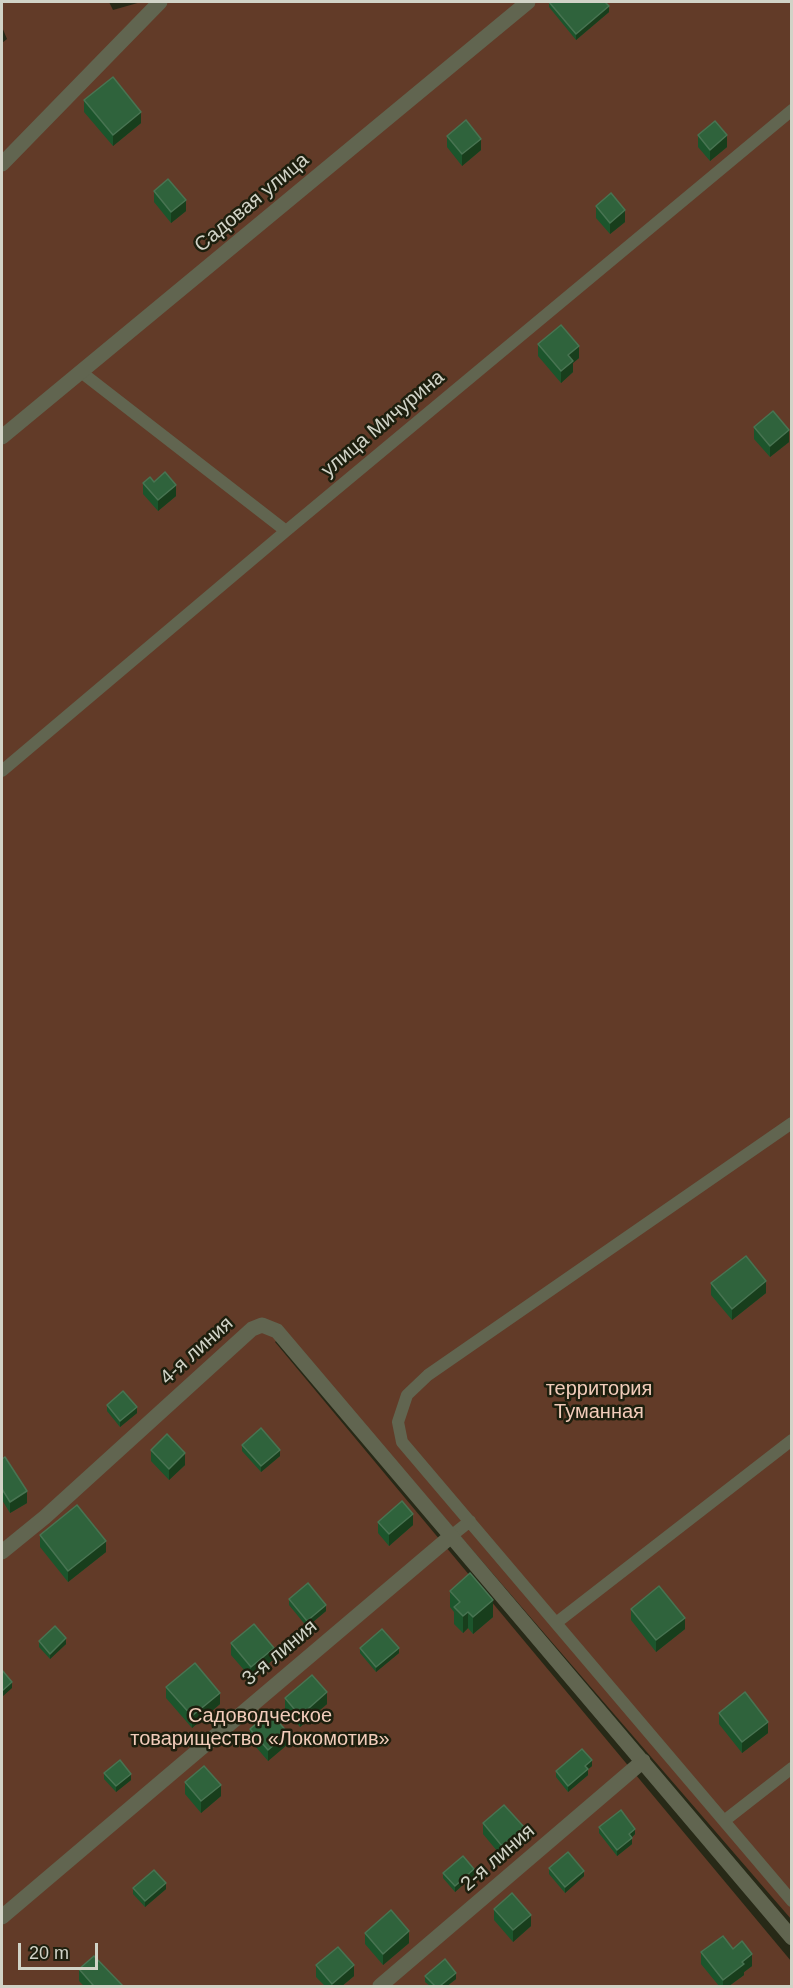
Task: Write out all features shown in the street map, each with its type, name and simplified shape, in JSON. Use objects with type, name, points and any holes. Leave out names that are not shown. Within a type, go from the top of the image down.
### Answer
[{"type":"street","points":[[2,164],[160,2]]},
{"type":"street","name":"Садовая улица","points":[[2,436],[528,2]]},
{"type":"street","name":"4-я линия","points":[[2,1551],[45,1517],[252,1329],[262,1325],[276,1331],[286,1341],[450,1537]]},
{"type":"street","points":[[450,1537],[792,1938]]},
{"type":"street","name":"3-я линия","points":[[2,1917],[450,1537]]},
{"type":"street","name":"2-я линия","points":[[380,1986],[643,1761]]},
{"type":"lane","name":"улица Мичурина","points":[[2,771],[286,531],[792,110]]},
{"type":"lane","points":[[81,372],[286,531]]},
{"type":"lane","points":[[792,1123],[438,1369],[407,1395],[398,1422],[402,1442],[792,1901]]},
{"type":"lane","points":[[556,1623],[792,1440]]},
{"type":"lane","points":[[450,1537],[470,1521]]},
{"type":"lane","points":[[724,1821],[792,1768]]},
{"type":"green space","points":[[2,2],[109,2],[113,10],[141,2],[791,2],[791,1919],[285,1333],[275,1342],[791,1961],[791,1986],[2,1986],[2,43],[7,39],[2,27]]},
{"type":"building","points":[[549,2],[605,2],[609,6],[576,34]]},
{"type":"building","points":[[113,77],[141,112],[113,135],[84,100]]},
{"type":"building","points":[[466,120],[481,139],[462,154],[447,136]]},
{"type":"building","points":[[715,121],[727,135],[710,150],[698,135]]},
{"type":"building","points":[[168,179],[186,200],[171,212],[154,191]]},
{"type":"building","points":[[611,193],[625,210],[610,223],[596,206]]},
{"type":"building","points":[[561,325],[579,346],[568,355],[573,361],[561,371],[538,344]]},
{"type":"building","points":[[773,411],[789,430],[770,446],[754,427]]},
{"type":"building","points":[[165,472],[176,485],[158,500],[143,483],[150,477],[154,482]]},
{"type":"building","points":[[746,1256],[766,1281],[732,1309],[711,1283]]},
{"type":"building","points":[[123,1391],[137,1407],[120,1421],[107,1405]]},
{"type":"building","points":[[261,1428],[280,1450],[261,1466],[242,1445]]},
{"type":"building","points":[[167,1434],[185,1453],[169,1469],[151,1450]]},
{"type":"building","points":[[5,1457],[27,1491],[10,1502],[2,1489],[2,1459]]},
{"type":"building","points":[[402,1501],[413,1514],[389,1534],[378,1522]]},
{"type":"building","points":[[77,1505],[106,1541],[68,1571],[40,1535]]},
{"type":"building","points":[[470,1573],[493,1600],[473,1617],[468,1612],[463,1616],[454,1607],[460,1602],[450,1591]]},
{"type":"building","points":[[308,1583],[326,1605],[307,1621],[289,1599]]},
{"type":"building","points":[[659,1586],[685,1618],[656,1640],[631,1609]]},
{"type":"building","points":[[254,1624],[274,1648],[251,1667],[231,1643]]},
{"type":"building","points":[[55,1626],[66,1638],[50,1654],[39,1641]]},
{"type":"building","points":[[382,1629],[399,1648],[376,1667],[360,1648]]},
{"type":"building","points":[[195,1663],[220,1693],[192,1716],[166,1687]]},
{"type":"building","points":[[2,1670],[12,1682],[2,1691]]},
{"type":"building","points":[[312,1675],[327,1692],[300,1716],[285,1698]]},
{"type":"building","points":[[745,1692],[768,1722],[742,1742],[719,1713]]},
{"type":"building","points":[[270,1712],[288,1733],[268,1750],[250,1729]]},
{"type":"building","points":[[582,1749],[592,1760],[585,1766],[588,1769],[568,1786],[556,1771]]},
{"type":"building","points":[[120,1760],[131,1774],[116,1786],[104,1773]]},
{"type":"building","points":[[204,1766],[221,1785],[201,1801],[185,1782]]},
{"type":"building","points":[[504,1805],[524,1827],[502,1846],[483,1823]]},
{"type":"building","points":[[621,1810],[635,1829],[629,1834],[632,1838],[617,1850],[599,1827]]},
{"type":"building","points":[[568,1852],[584,1871],[565,1887],[549,1868]]},
{"type":"building","points":[[463,1856],[474,1869],[455,1886],[443,1873]]},
{"type":"building","points":[[154,1870],[166,1883],[145,1901],[133,1888]]},
{"type":"building","points":[[512,1893],[531,1915],[513,1930],[494,1909]]},
{"type":"building","points":[[391,1910],[409,1931],[383,1954],[365,1933]]},
{"type":"building","points":[[723,1936],[733,1949],[742,1941],[752,1954],[742,1962],[744,1964],[723,1980],[701,1952]]},
{"type":"building","points":[[338,1947],[354,1965],[332,1984],[316,1965]]},
{"type":"building","points":[[94,1956],[123,1986],[91,1986],[93,1985],[79,1969]]},
{"type":"building","points":[[445,1959],[456,1973],[440,1986],[435,1986],[425,1976]]},
{"type":"park label","name":"территория Туманная","points":[[599,1400]]},
{"type":"park label","name":"Садоводческое товарищество «Локомотив»","points":[[260,1728]]}]
